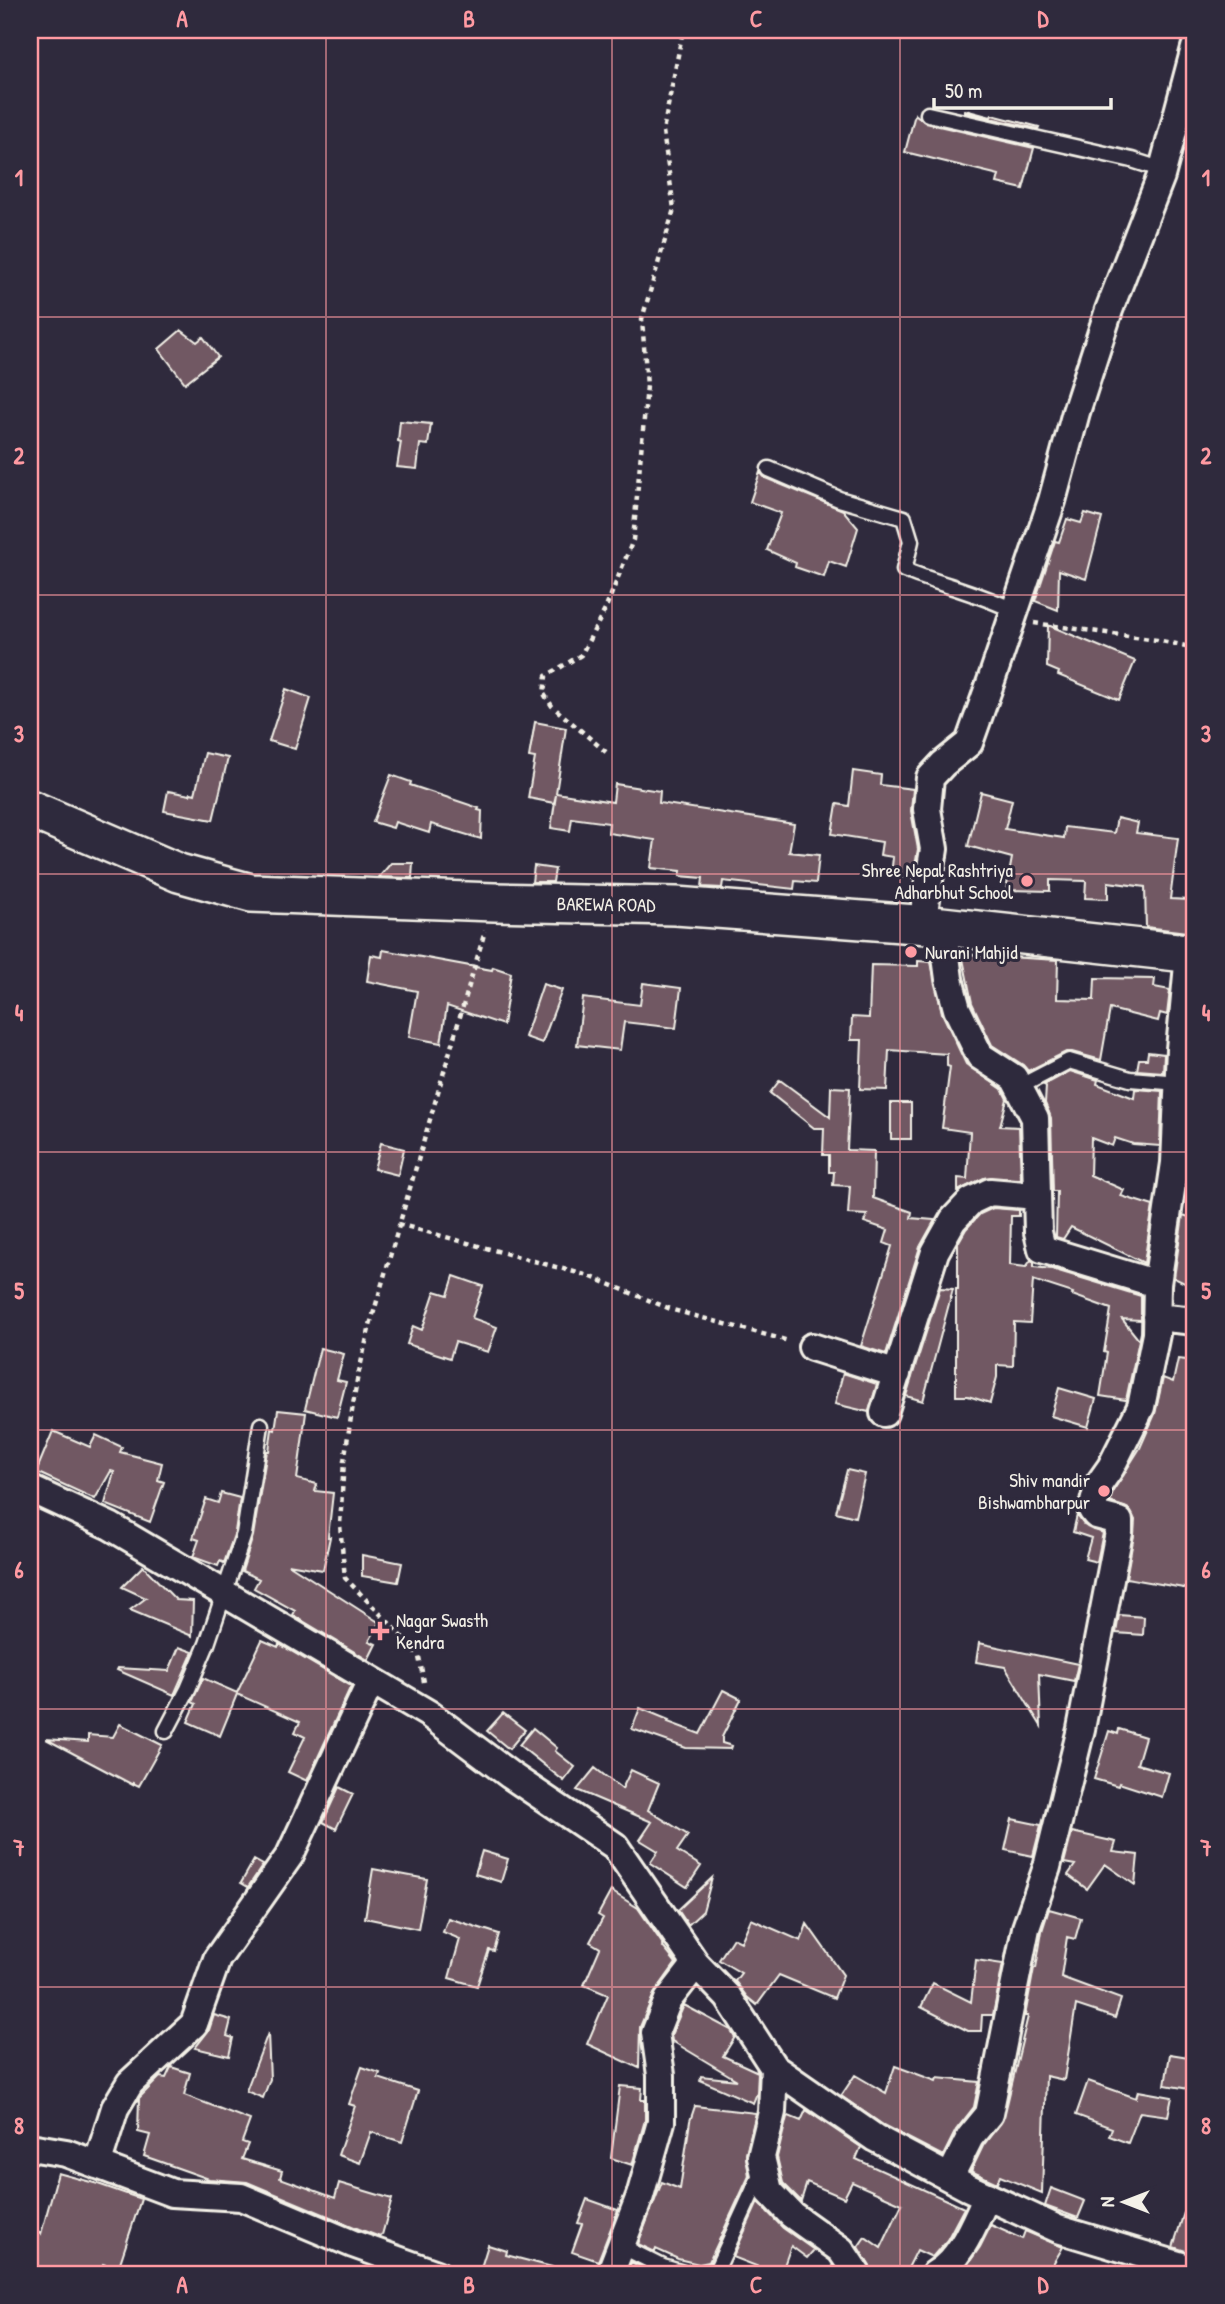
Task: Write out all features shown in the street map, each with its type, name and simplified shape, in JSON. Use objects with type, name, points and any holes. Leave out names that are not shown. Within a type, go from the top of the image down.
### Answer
[{"type":"main road","name":"BAREWA ROAD","points":[[30,809],[178,873],[251,892],[676,906],[932,925],[1192,954]]},
{"type":"street","points":[[1157,1284],[1042,1249],[1036,1196],[1035,1118],[1014,1078],[979,1056],[957,1009],[932,925],[934,849],[927,809],[930,778],[968,743],[1015,611],[1052,501],[1076,412],[1109,310],[1161,176],[1195,48]]},
{"type":"street","points":[[950,2177],[970,2137],[989,2114],[1026,1928],[1047,1867],[1082,1729],[1119,1532],[1119,1521],[1096,1515],[1092,1510],[1099,1484],[1111,1467],[1141,1407],[1156,1334],[1157,1284],[1175,1163],[1179,1083],[1192,954]]},
{"type":"street","points":[[884,1413],[935,1252],[953,1220],[971,1201],[990,1192],[1036,1196]]},
{"type":"street","points":[[1156,1317],[1195,1321]]},
{"type":"street","points":[[812,1347],[897,1374]]},
{"type":"street","points":[[30,1489],[110,1526],[429,1714],[510,1775],[615,1846],[696,1964],[728,1997],[775,2068],[875,2138],[1058,2230],[1195,2270]]},
{"type":"street","points":[[97,2165],[115,2108],[130,2083],[194,2024],[217,1959],[290,1855],[371,1681]]},
{"type":"street","points":[[610,2274],[640,2196],[661,2122],[661,2075],[655,2033],[668,2000],[696,1964]]},
{"type":"street","points":[[775,2068],[772,2112],[761,2157],[769,2191],[792,2215],[841,2250],[858,2274]]},
{"type":"street","points":[[30,2147],[66,2153],[172,2193],[240,2197],[353,2244],[437,2274]]},
{"type":"street","points":[[935,2274],[942,2270],[961,2248],[987,2196]]},
{"type":"lane","points":[[928,114],[1132,160],[1157,168],[1161,176]]},
{"type":"lane","points":[[769,469],[839,499],[904,518],[911,541],[904,570],[993,600],[1015,611]]},
{"type":"lane","points":[[1019,1087],[1069,1062],[1130,1079],[1179,1083]]},
{"type":"lane","points":[[166,1731],[207,1644],[244,1535],[261,1424]]},
{"type":"lane","points":[[700,2274],[716,2270],[764,2168]]},
{"type":"lane","points":[[621,2246],[663,2267],[687,2274]]},
{"type":"path","points":[[606,752],[552,706],[544,694],[546,676],[581,655],[605,610],[633,540],[648,386],[642,319],[674,209],[663,131],[683,30]]},
{"type":"path","points":[[1015,611],[1025,622],[1157,640],[1195,648]]},
{"type":"path","points":[[429,1714],[419,1657],[345,1578],[340,1525],[344,1461],[357,1380],[370,1325],[494,902]]},
{"type":"path","points":[[398,1224],[589,1276],[673,1310],[812,1347]]},
{"type":"building","points":[[965,110],[1039,127],[1038,129],[964,112]]},
{"type":"building","points":[[915,114],[926,123],[1034,148],[1023,189],[997,183],[999,175],[905,152]]},
{"type":"building","points":[[181,330],[197,342],[203,337],[218,357],[185,383],[159,349]]},
{"type":"building","points":[[400,421],[431,424],[428,445],[420,444],[417,469],[397,467],[401,442],[398,441]]},
{"type":"building","points":[[760,472],[765,478],[843,510],[858,528],[846,567],[829,561],[824,577],[795,567],[796,563],[767,550],[781,513],[750,502]]},
{"type":"building","points":[[1085,513],[1102,518],[1086,579],[1059,570],[1058,610],[1035,601],[1055,541],[1059,542],[1067,519],[1081,523]]},
{"type":"building","points":[[1048,625],[1135,661],[1119,700],[1058,675],[1059,672],[1047,667]]},
{"type":"building","points":[[286,689],[311,698],[295,749],[269,741]]},
{"type":"building","points":[[535,722],[566,728],[556,793],[613,802],[615,784],[660,791],[659,803],[794,824],[789,852],[819,855],[816,883],[795,881],[794,889],[723,881],[722,888],[702,887],[703,878],[680,876],[681,871],[651,868],[655,840],[608,833],[609,823],[572,818],[570,831],[551,828],[556,795],[554,803],[528,798],[535,758],[529,757]]},
{"type":"building","points":[[205,753],[228,758],[213,820],[164,811],[168,791],[195,794]]},
{"type":"building","points":[[853,771],[881,775],[880,785],[913,789],[911,811],[918,849],[913,878],[891,876],[893,857],[880,855],[882,842],[832,834],[837,804],[849,806]]},
{"type":"building","points":[[391,775],[411,782],[410,785],[479,808],[478,810],[482,811],[481,839],[431,824],[429,833],[395,822],[393,828],[373,822]]},
{"type":"building","points":[[981,792],[1012,800],[1005,829],[1064,838],[1065,827],[1114,833],[1117,818],[1138,823],[1136,833],[1178,838],[1170,899],[1190,900],[1190,912],[1195,913],[1195,933],[1146,927],[1145,887],[1108,882],[1108,899],[1085,898],[1086,881],[1050,880],[1050,891],[1006,890],[1012,858],[968,846]]},
{"type":"building","points":[[391,863],[413,863],[412,878],[379,877]]},
{"type":"building","points":[[534,866],[555,869],[553,882],[532,882]]},
{"type":"building","points":[[383,950],[492,970],[493,967],[511,973],[503,1025],[447,1006],[441,1043],[409,1037],[417,991],[367,981],[371,955],[382,957]]},
{"type":"building","points":[[962,954],[1058,960],[1057,999],[1094,1000],[1095,978],[1155,979],[1154,987],[1170,990],[1167,1015],[1160,1013],[1158,1021],[1110,1009],[1101,1060],[1066,1052],[1028,1071],[992,1045],[972,1003]]},
{"type":"building","points":[[918,961],[931,962],[942,1013],[966,1064],[1002,1089],[1007,1099],[1000,1126],[1019,1127],[1021,1179],[984,1178],[958,1191],[958,1178],[967,1179],[970,1132],[942,1128],[950,1067],[947,1066],[947,1054],[889,1050],[887,1090],[860,1089],[862,1040],[851,1040],[852,1017],[869,1018],[871,965],[918,966]]},
{"type":"building","points":[[643,983],[681,988],[676,1028],[624,1022],[620,1050],[577,1045],[583,998],[640,1005]]},
{"type":"building","points":[[543,984],[562,990],[542,1043],[525,1037]]},
{"type":"building","points":[[1148,1052],[1164,1054],[1163,1072],[1137,1070],[1139,1059],[1147,1059]]},
{"type":"building","points":[[1070,1071],[1098,1080],[1097,1084],[1134,1098],[1135,1089],[1162,1091],[1160,1146],[1133,1144],[1115,1138],[1112,1146],[1091,1138],[1090,1175],[1124,1190],[1121,1196],[1153,1206],[1144,1263],[1071,1227],[1063,1239],[1056,1237],[1057,1191],[1053,1191],[1051,1118],[1045,1103],[1044,1085]]},
{"type":"building","points":[[1194,1078],[1195,1148],[1191,1148]]},
{"type":"building","points":[[780,1080],[830,1117],[831,1087],[850,1088],[847,1150],[874,1151],[873,1198],[912,1212],[911,1218],[935,1220],[920,1247],[886,1354],[861,1346],[892,1246],[884,1243],[888,1230],[864,1222],[867,1215],[848,1214],[850,1186],[833,1185],[834,1172],[829,1172],[829,1155],[823,1155],[824,1128],[814,1128],[770,1093]]},
{"type":"building","points":[[891,1103],[911,1103],[911,1139],[891,1139]]},
{"type":"building","points":[[381,1143],[404,1149],[398,1175],[374,1169]]},
{"type":"building","points":[[993,1208],[1019,1210],[1019,1216],[1011,1216],[1010,1265],[1026,1267],[1031,1260],[1034,1267],[1052,1269],[1141,1296],[1141,1320],[1122,1319],[1139,1340],[1126,1400],[1100,1396],[1111,1309],[1033,1280],[1030,1323],[1014,1322],[1013,1366],[997,1365],[997,1377],[990,1403],[968,1396],[956,1396],[958,1243],[980,1214]]},
{"type":"building","points":[[1183,1215],[1195,1219],[1190,1255],[1195,1256],[1195,1288],[1174,1278]]},
{"type":"building","points":[[454,1276],[483,1286],[472,1318],[497,1327],[488,1352],[455,1342],[450,1358],[407,1344],[413,1326],[422,1330],[435,1291],[448,1295]]},
{"type":"building","points":[[940,1288],[953,1289],[923,1401],[906,1396]]},
{"type":"building","points":[[320,1348],[344,1354],[337,1380],[346,1382],[337,1417],[305,1409]]},
{"type":"building","points":[[1178,1359],[1195,1361],[1195,1590],[1126,1578],[1135,1520],[1129,1509],[1110,1502],[1113,1491],[1140,1448],[1155,1414],[1163,1378],[1173,1382]]},
{"type":"building","points":[[843,1373],[877,1384],[869,1412],[835,1404]]},
{"type":"building","points":[[1059,1388],[1096,1399],[1088,1427],[1051,1416]]},
{"type":"building","points":[[278,1410],[306,1413],[297,1479],[317,1484],[315,1491],[333,1493],[330,1537],[323,1570],[288,1564],[380,1623],[369,1641],[376,1644],[368,1660],[293,1615],[295,1611],[254,1588],[259,1579],[242,1571],[253,1536],[267,1451],[272,1429],[275,1430]]},
{"type":"building","points":[[53,1431],[90,1447],[96,1435],[122,1447],[120,1452],[162,1463],[158,1480],[164,1482],[150,1522],[105,1504],[114,1472],[111,1471],[95,1499],[36,1472]]},
{"type":"building","points":[[847,1470],[865,1474],[855,1517],[836,1512]]},
{"type":"building","points":[[221,1493],[240,1498],[235,1532],[224,1563],[220,1561],[218,1566],[193,1557],[199,1540],[193,1538],[206,1499],[218,1503]]},
{"type":"building","points":[[1077,1515],[1084,1525],[1103,1533],[1097,1562],[1085,1559],[1091,1538],[1073,1532]]},
{"type":"building","points":[[362,1555],[402,1563],[398,1582],[362,1576]]},
{"type":"building","points":[[143,1566],[176,1600],[193,1601],[192,1636],[130,1610],[146,1598],[122,1587]]},
{"type":"building","points":[[1119,1615],[1144,1617],[1143,1635],[1116,1633]]},
{"type":"building","points":[[262,1640],[278,1647],[279,1644],[351,1686],[307,1781],[288,1772],[305,1737],[295,1732],[300,1722],[237,1694],[220,1736],[188,1722],[196,1704],[192,1702],[203,1678],[237,1693]]},
{"type":"building","points":[[979,1643],[1078,1664],[1074,1681],[1039,1674],[1041,1726],[1005,1667],[976,1662]]},
{"type":"building","points":[[179,1647],[193,1652],[174,1695],[117,1670],[169,1671]]},
{"type":"building","points":[[723,1690],[741,1699],[722,1737],[722,1743],[732,1746],[731,1749],[686,1748],[632,1729],[640,1708],[700,1734]]},
{"type":"building","points":[[503,1713],[525,1730],[509,1749],[487,1731]]},
{"type":"building","points":[[120,1724],[162,1745],[139,1786],[46,1739],[88,1742],[88,1735],[113,1737]]},
{"type":"building","points":[[533,1728],[575,1767],[564,1781],[519,1745]]},
{"type":"building","points":[[1119,1729],[1145,1737],[1137,1764],[1169,1773],[1162,1797],[1119,1783],[1118,1786],[1094,1779],[1109,1731],[1118,1734]]},
{"type":"building","points":[[595,1768],[622,1789],[631,1770],[659,1783],[648,1810],[688,1835],[677,1851],[701,1866],[687,1887],[650,1863],[658,1851],[640,1840],[652,1822],[577,1790]]},
{"type":"building","points":[[339,1787],[353,1794],[336,1829],[323,1822]]},
{"type":"building","points":[[1012,1819],[1041,1825],[1033,1856],[1005,1850]]},
{"type":"building","points":[[1072,1832],[1116,1842],[1113,1852],[1138,1855],[1135,1885],[1105,1864],[1087,1889],[1068,1875],[1075,1865],[1064,1863]]},
{"type":"building","points":[[482,1851],[508,1859],[501,1882],[475,1874]]},
{"type":"building","points":[[254,1860],[263,1865],[248,1887],[241,1883]]},
{"type":"building","points":[[373,1869],[427,1879],[418,1929],[365,1918]]},
{"type":"building","points":[[712,1878],[703,1911],[688,1925],[678,1910]]},
{"type":"building","points":[[611,1891],[638,1908],[676,1963],[654,1994],[640,2027],[639,2068],[587,2044],[608,1995],[584,1985],[600,1948],[590,1942],[603,1918],[598,1915]]},
{"type":"building","points":[[1049,1909],[1081,1918],[1075,1939],[1067,1937],[1061,1977],[1121,1999],[1115,2018],[1076,2005],[1064,2080],[1046,2076],[1042,2193],[1000,2176],[997,2183],[971,2171],[983,2146],[1004,2117],[1028,2016],[1025,2016],[1042,1931]]},
{"type":"building","points":[[448,1918],[499,1934],[494,1951],[489,1950],[477,1986],[449,1978],[460,1939],[443,1932]]},
{"type":"building","points":[[751,1919],[801,1941],[807,1924],[843,1975],[834,1998],[779,1975],[757,2005],[747,1997],[735,1981],[741,1973],[719,1960],[733,1938],[741,1942]]},
{"type":"building","points":[[976,1960],[1003,1964],[993,2015],[982,2015],[981,2031],[968,2031],[921,2007],[933,1983],[971,2002]]},
{"type":"building","points":[[684,2005],[731,2030],[735,2037],[723,2056],[758,2072],[757,2093],[753,2103],[700,2080],[701,2076],[737,2080],[672,2041],[671,2035]]},
{"type":"building","points":[[214,2015],[231,2020],[227,2036],[233,2038],[229,2056],[195,2048],[209,2030]]},
{"type":"building","points":[[268,2033],[270,2079],[263,2098],[246,2091]]},
{"type":"building","points":[[1170,2054],[1195,2058],[1195,2090],[1165,2085]]},
{"type":"building","points":[[895,2066],[936,2081],[937,2078],[979,2082],[974,2107],[956,2130],[943,2156],[883,2125],[841,2096],[855,2075],[886,2093]]},
{"type":"building","points":[[171,2067],[190,2073],[184,2095],[250,2120],[242,2142],[248,2144],[242,2159],[282,2171],[280,2178],[335,2198],[339,2183],[392,2199],[382,2235],[380,2237],[359,2229],[247,2182],[209,2179],[144,2156],[150,2135],[138,2132],[139,2098],[160,2077],[166,2078]]},
{"type":"building","points":[[362,2067],[380,2073],[378,2078],[418,2091],[402,2142],[371,2132],[360,2163],[338,2155],[355,2106],[349,2104]]},
{"type":"building","points":[[1088,2081],[1136,2098],[1138,2091],[1172,2097],[1168,2116],[1140,2112],[1128,2143],[1109,2136],[1112,2128],[1076,2115]]},
{"type":"building","points":[[620,2086],[642,2088],[641,2100],[645,2100],[645,2120],[632,2165],[611,2158]]},
{"type":"building","points":[[695,2106],[756,2113],[746,2154],[749,2176],[709,2262],[699,2264],[678,2259],[656,2249],[655,2252],[638,2244],[662,2182],[680,2189],[690,2121]]},
{"type":"building","points":[[806,2110],[861,2147],[856,2159],[964,2208],[947,2240],[932,2257],[917,2250],[905,2274],[881,2274],[872,2270],[858,2247],[865,2237],[881,2248],[902,2204],[852,2182],[844,2198],[807,2182],[801,2201],[783,2183],[777,2157],[787,2117],[801,2121]]},
{"type":"building","points":[[58,2173],[141,2199],[118,2269],[103,2264],[99,2274],[43,2274],[30,2267],[30,2228],[41,2234]]},
{"type":"building","points":[[1051,2188],[1085,2201],[1078,2218],[1045,2206]]},
{"type":"building","points":[[1191,2191],[1195,2192],[1195,2254],[1173,2247]]},
{"type":"building","points":[[587,2199],[618,2210],[598,2261],[572,2252],[582,2224],[578,2223]]},
{"type":"building","points":[[758,2202],[783,2228],[814,2250],[807,2258],[791,2246],[781,2274],[757,2274],[759,2267],[733,2257]]},
{"type":"building","points":[[991,2225],[1022,2239],[1025,2231],[1063,2247],[1047,2274],[969,2274],[963,2271]]},
{"type":"building","points":[[488,2245],[507,2251],[506,2255],[556,2268],[555,2274],[479,2274]]},
{"type":"building","points":[[631,2262],[649,2271],[648,2274],[628,2272]]},
{"type":"place","name":"Shree Nepal Rashtriya Adharbhut School","points":[[1027,881]]},
{"type":"place","name":"Nurani Mahjid","points":[[911,952]]},
{"type":"place","name":"Shiv mandir Bishwambharpur","points":[[1104,1491]]},
{"type":"place","name":"Nagar Swasth Kendra","points":[[380,1631]]}]
